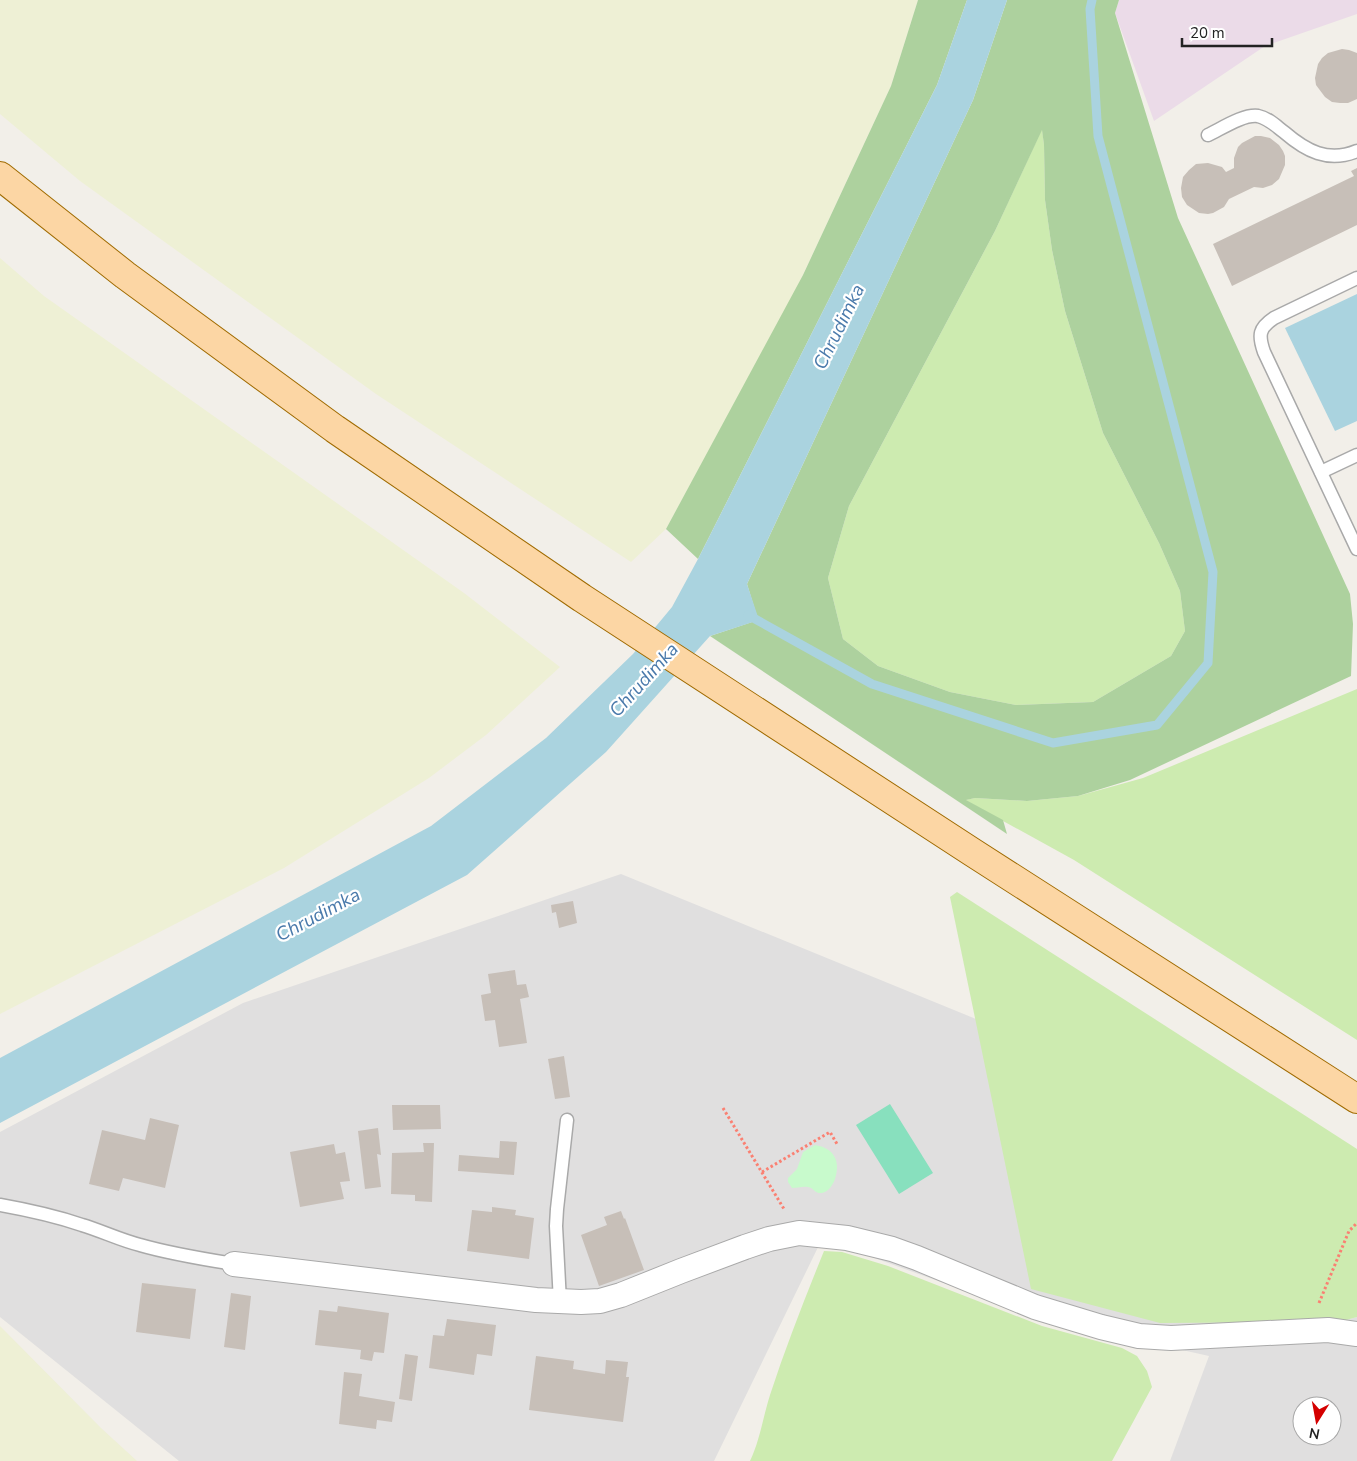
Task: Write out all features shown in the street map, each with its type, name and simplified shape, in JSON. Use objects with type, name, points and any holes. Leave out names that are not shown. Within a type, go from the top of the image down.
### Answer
[{"type":"main road","points":[[0,176],[125,274],[335,429],[582,598],[972,852],[1357,1099]]},
{"type":"street","points":[[234,1264],[526,1299],[560,1302],[600,1301],[622,1295],[745,1247],[769,1239],[799,1233],[846,1238],[892,1249],[1035,1307],[1100,1327],[1139,1336],[1171,1338],[1328,1330],[1357,1334]]},
{"type":"lane","points":[[1208,135],[1237,121],[1257,116],[1275,124],[1297,144],[1321,155],[1336,156],[1357,151]]},
{"type":"lane","points":[[1357,278],[1274,318],[1260,331],[1260,341],[1264,352],[1357,549]]},
{"type":"lane","points":[[1321,472],[1357,454]]},
{"type":"lane","points":[[560,1302],[556,1226],[567,1120]]},
{"type":"lane","points":[[0,1205],[60,1218],[119,1239],[158,1250],[234,1264]]},
{"type":"path","points":[[723,1108],[799,1233]]},
{"type":"path","points":[[762,1172],[830,1132],[837,1144]]},
{"type":"path","points":[[1307,1331],[1349,1231],[1357,1223]]},
{"type":"shaded area","points":[[1119,0],[1357,0],[1357,14],[1265,46],[1154,121],[1115,13]]},
{"type":"shaded area","points":[[621,874],[976,1019],[1032,1289],[1339,1322],[1357,1317],[1357,1461],[1170,1461],[1209,1356],[1043,1319],[822,1239],[714,1461],[179,1461],[0,1317],[0,1132],[243,1003]]},
{"type":"green space","points":[[0,0],[918,0],[891,86],[795,292],[666,529],[631,562],[376,394],[80,181],[0,114]]},
{"type":"green space","points":[[918,0],[967,0],[937,85],[698,559],[666,529],[803,275],[891,86]]},
{"type":"green space","points":[[1007,0],[1119,0],[1115,13],[1178,218],[1350,594],[1353,624],[1351,676],[1130,780],[1078,796],[1027,801],[975,798],[966,800],[1003,820],[1007,834],[710,636],[758,620],[747,584],[973,100]],"holes":[[[1042,130],[1045,200],[1052,250],[1065,311],[1103,433],[1159,543],[1180,591],[1185,631],[1171,656],[1093,702],[1016,705],[950,692],[878,666],[843,639],[828,578],[849,506],[995,231]]]},
{"type":"green space","points":[[1042,129],[1045,200],[1052,250],[1065,311],[1103,433],[1159,543],[1180,591],[1185,631],[1171,656],[1093,702],[1016,705],[950,692],[878,666],[843,639],[828,578],[849,506],[995,231]]},
{"type":"green space","points":[[0,258],[44,296],[464,593],[560,667],[486,735],[429,778],[284,868],[0,1014]]},
{"type":"green space","points":[[1357,689],[1357,1040],[1074,860],[965,800],[975,798],[1027,801],[1078,796],[1143,778]]},
{"type":"green space","points":[[957,892],[1357,1149],[1357,1317],[1339,1322],[1160,1323],[1031,1289],[950,897]]},
{"type":"green space","points":[[890,1104],[933,1173],[899,1194],[856,1125]]},
{"type":"green space","points":[[815,1145],[827,1149],[834,1156],[837,1172],[833,1184],[822,1193],[818,1193],[808,1187],[792,1188],[788,1178],[797,1169],[803,1152]]},
{"type":"green space","points":[[824,1251],[842,1252],[888,1266],[1042,1326],[1122,1348],[1137,1356],[1147,1371],[1152,1387],[1112,1461],[750,1461],[783,1358]]},
{"type":"green space","points":[[0,1326],[101,1428],[137,1461],[0,1461]]},
{"type":"water","name":"Chrudimka","points":[[967,0],[1007,0],[973,100],[747,584],[759,620],[710,636],[606,752],[467,875],[0,1123],[0,1058],[431,826],[546,738],[633,654],[672,607],[698,559],[937,85]]},
{"type":"water","points":[[1357,294],[1357,421],[1335,431],[1285,328]]},
{"type":"building","points":[[1342,49],[1357,53],[1357,99],[1348,103],[1332,102],[1325,97],[1316,85],[1315,78],[1318,64],[1322,58],[1328,53]]},
{"type":"building","points":[[1255,136],[1270,138],[1283,151],[1285,165],[1279,179],[1272,185],[1263,188],[1254,187],[1229,199],[1224,207],[1213,213],[1199,213],[1187,205],[1182,197],[1181,188],[1183,177],[1189,170],[1196,164],[1208,163],[1222,167],[1226,172],[1234,168],[1234,158],[1238,147]]},
{"type":"building","points":[[1357,168],[1357,225],[1232,286],[1213,244],[1354,176],[1351,171]]},
{"type":"building","points":[[573,901],[577,923],[559,928],[556,912],[552,913],[551,905]]},
{"type":"building","points":[[515,970],[517,985],[526,984],[529,997],[520,999],[527,1043],[499,1047],[495,1020],[485,1021],[481,995],[491,993],[488,974]]},
{"type":"building","points":[[564,1056],[570,1097],[555,1099],[548,1059]]},
{"type":"building","points":[[392,1105],[440,1105],[441,1129],[393,1130]]},
{"type":"building","points":[[150,1118],[179,1125],[165,1188],[123,1178],[119,1191],[89,1184],[102,1130],[145,1140]]},
{"type":"building","points":[[378,1128],[381,1155],[377,1154],[381,1187],[365,1189],[358,1131]]},
{"type":"building","points":[[500,1141],[517,1142],[514,1175],[458,1171],[459,1155],[499,1158]]},
{"type":"building","points":[[423,1143],[434,1143],[432,1202],[415,1201],[415,1195],[391,1194],[392,1153],[424,1152]]},
{"type":"building","points":[[334,1144],[336,1154],[345,1152],[350,1181],[340,1182],[344,1199],[300,1207],[290,1152]]},
{"type":"building","points":[[492,1207],[516,1210],[515,1215],[534,1218],[529,1259],[467,1251],[472,1210],[492,1212]]},
{"type":"building","points":[[621,1211],[644,1270],[599,1286],[581,1235],[607,1225],[604,1217]]},
{"type":"building","points":[[142,1283],[196,1289],[190,1339],[136,1332]]},
{"type":"building","points":[[231,1293],[251,1296],[245,1350],[224,1347]]},
{"type":"building","points":[[338,1306],[389,1313],[384,1353],[374,1352],[372,1361],[360,1359],[361,1350],[315,1345],[319,1310],[337,1312]]},
{"type":"building","points":[[447,1319],[496,1325],[492,1356],[477,1354],[474,1375],[429,1368],[433,1335],[444,1336]]},
{"type":"building","points":[[405,1354],[418,1356],[412,1401],[399,1399]]},
{"type":"building","points":[[536,1356],[574,1361],[573,1369],[605,1374],[606,1360],[628,1362],[626,1377],[629,1377],[623,1422],[529,1410]]},
{"type":"building","points":[[344,1372],[362,1374],[359,1396],[395,1402],[392,1422],[377,1420],[376,1429],[339,1424]]},
{"type":"waterway","points":[[748,615],[872,684],[1053,743],[1157,725],[1208,663],[1213,572],[1098,136],[1090,9],[1092,0]]}]
